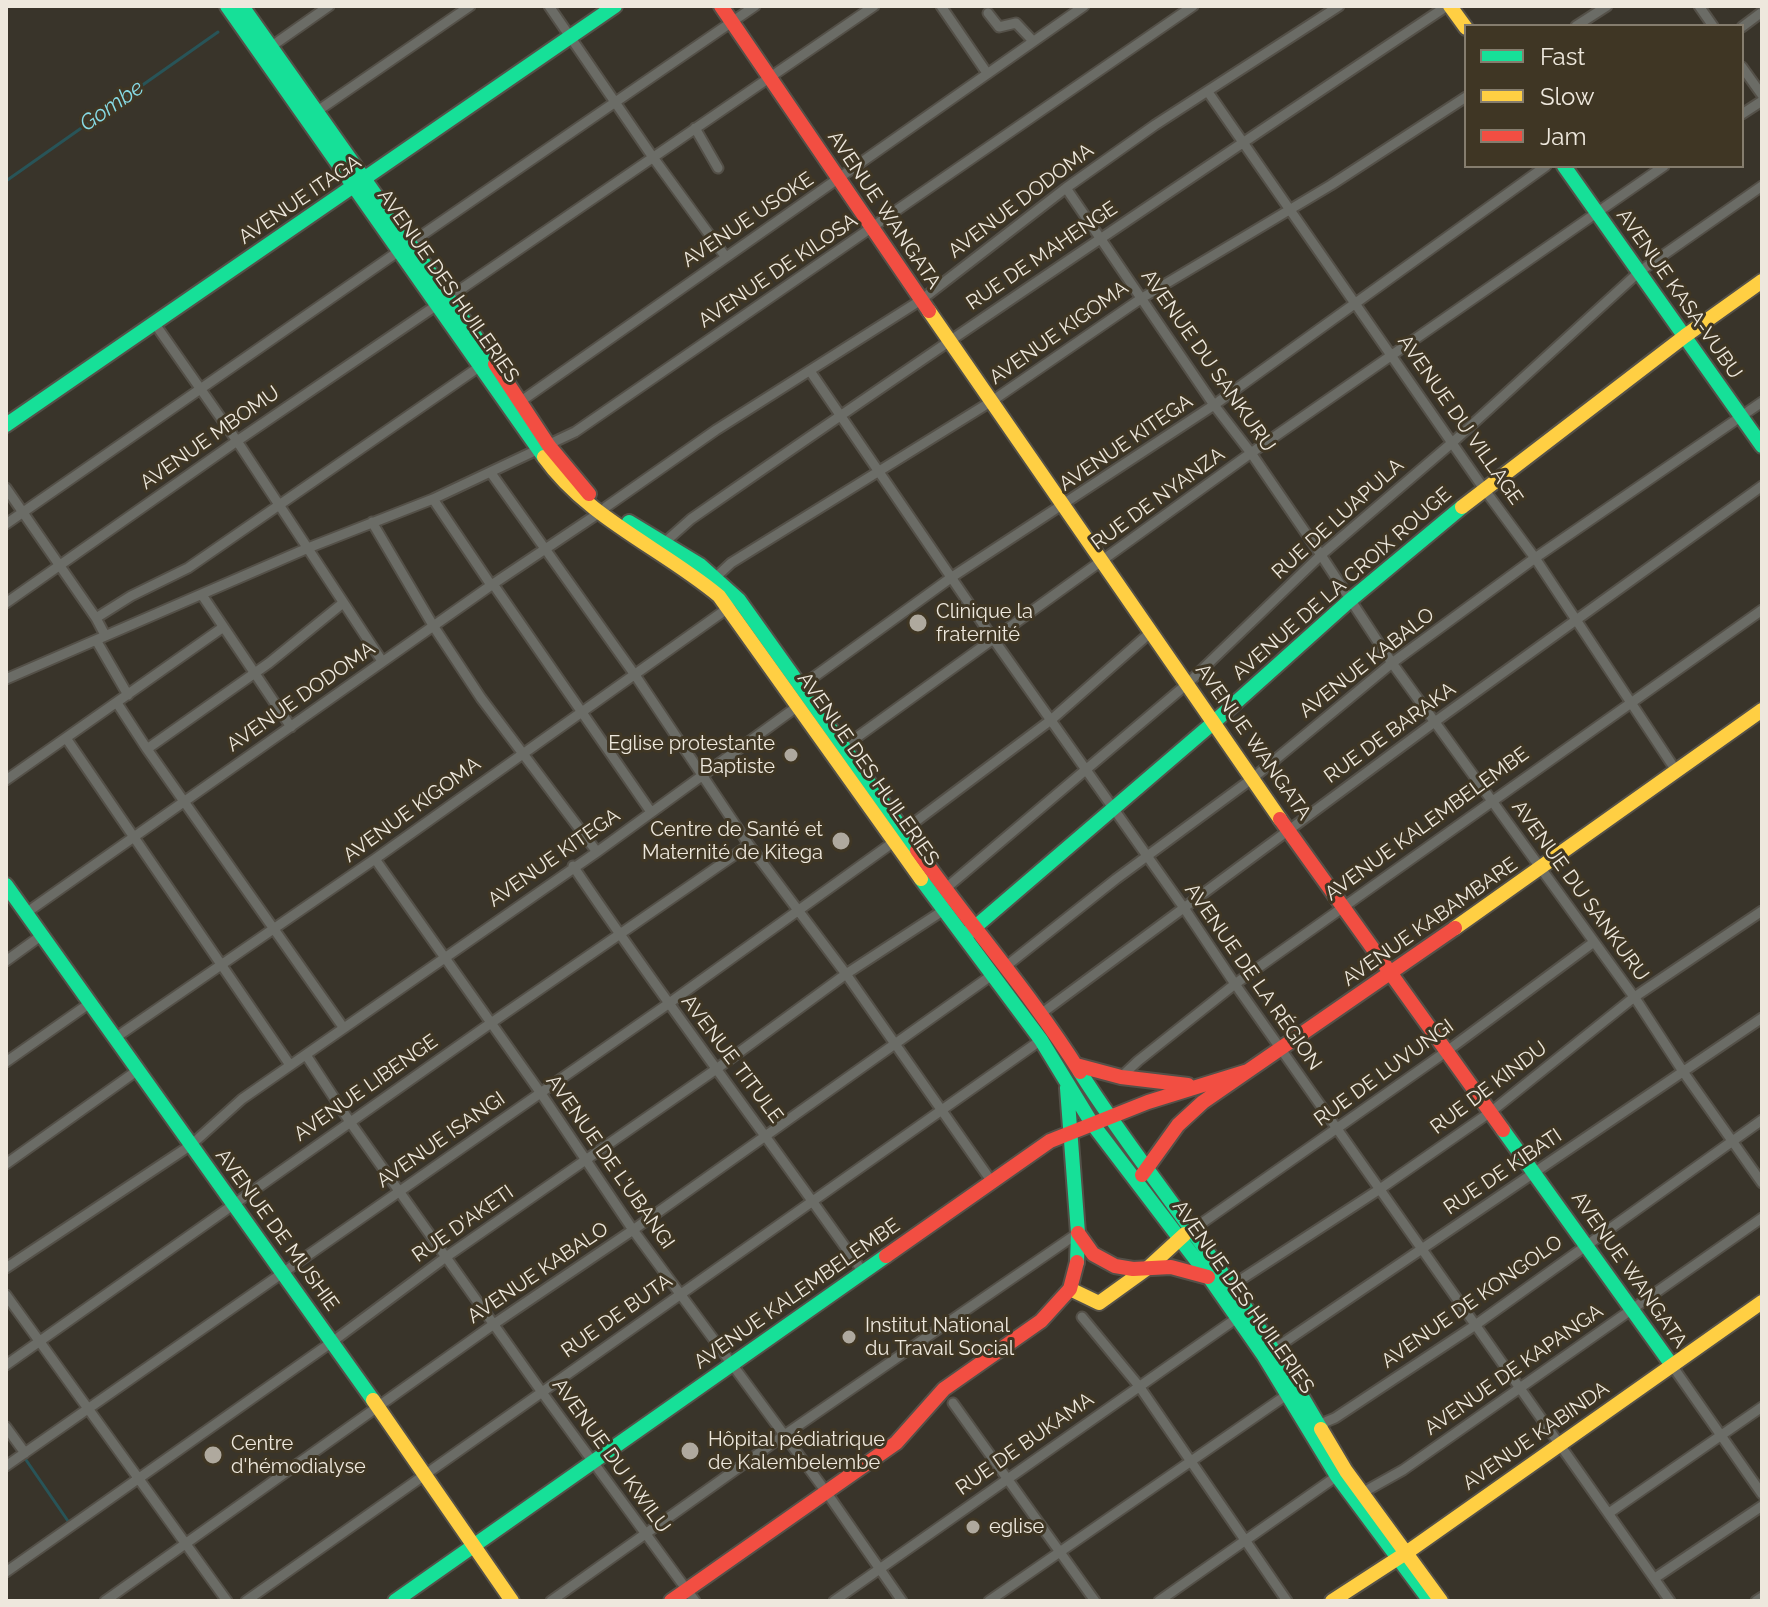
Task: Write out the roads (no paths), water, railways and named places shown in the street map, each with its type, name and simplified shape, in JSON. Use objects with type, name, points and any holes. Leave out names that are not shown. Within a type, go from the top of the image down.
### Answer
[{"type":"main road","name":"AVENUE DES HUILERIES","points":[[227,6],[316,112],[360,184]]},
{"type":"main road","name":"AVENUE DES HUILERIES","points":[[242,6],[266,50],[544,449],[603,510],[734,604],[800,687],[838,751],[899,836],[944,910],[969,933],[999,971],[1091,1122],[1137,1182],[1231,1286],[1269,1353],[1430,1601]]},
{"type":"main road","name":"AVENUE ITAGA","points":[[6,425],[615,6]]},
{"type":"main road","name":"AVENUE WANGATA","points":[[721,6],[1343,909],[1492,1111],[1671,1364]]},
{"type":"main road","points":[[1448,6],[1464,26]]},
{"type":"main road","name":"AVENUE KASA-VUBU","points":[[1565,168],[1762,446]]},
{"type":"main road","name":"AVENUE DE LA CROIX ROUGE","points":[[969,933],[1349,601],[1484,489],[1762,281]]},
{"type":"main road","name":"AVENUE DES HUILERIES","points":[[442,302],[479,367],[516,405]]},
{"type":"main road","name":"AVENUE DES HUILERIES","points":[[603,510],[664,543],[716,577],[798,706],[838,751]]},
{"type":"main road","name":"AVENUE KABAMBARE","points":[[1137,1182],[1178,1125],[1203,1102],[1390,974],[1762,710]]},
{"type":"main road","name":"AVENUE DES HUILERIES","points":[[899,836],[945,889],[969,933]]},
{"type":"main road","name":"AVENUE DE MUSHIE","points":[[6,885],[426,1474],[512,1601]]},
{"type":"main road","name":"AVENUE DES HUILERIES","points":[[999,971],[1042,1013],[1108,1116],[1147,1168],[1209,1277],[1237,1318],[1269,1353],[1288,1394],[1337,1476],[1441,1601]]},
{"type":"main road","points":[[1076,1065],[1121,1077],[1192,1085]]},
{"type":"main road","name":"AVENUE KALEMBELEMBE","points":[[395,1601],[1050,1141],[1091,1122],[1192,1085],[1248,1071]]},
{"type":"main road","points":[[671,1601],[692,1595],[896,1443],[932,1401],[1041,1321],[1070,1289],[1077,1262],[1078,1233],[1067,1084]]},
{"type":"main road","points":[[1078,1233],[1086,1249],[1098,1259],[1125,1268],[1166,1266],[1188,1269],[1209,1277]]},
{"type":"main road","points":[[1070,1289],[1099,1303],[1149,1267],[1186,1234]]},
{"type":"main road","name":"AVENUE KABINDA","points":[[1332,1601],[1402,1556],[1762,1302]]},
{"type":"street","points":[[266,50],[329,6]]},
{"type":"street","points":[[316,112],[470,6]]},
{"type":"street","points":[[549,6],[725,256]]},
{"type":"street","points":[[6,524],[755,6]]},
{"type":"street","name":"AVENUE MBOMU","points":[[6,603],[237,441],[874,6]]},
{"type":"street","points":[[941,6],[987,73]]},
{"type":"street","name":"AVENUE USOKE","points":[[516,405],[1084,6]]},
{"type":"street","name":"AVENUE DE KILOSA","points":[[6,679],[544,449],[608,411],[1193,6]]},
{"type":"street","name":"AVENUE DODOMA","points":[[26,913],[492,584],[716,430],[921,300],[1066,188],[1339,6]]},
{"type":"street","name":"RUE DE MAHENGE","points":[[664,543],[691,519],[840,415],[1100,237],[1448,6]]},
{"type":"street","points":[[1579,24],[1607,6]]},
{"type":"street","points":[[1699,6],[1712,24]]},
{"type":"street","points":[[1744,26],[1762,12]]},
{"type":"street","points":[[988,13],[999,27],[1016,23],[1021,25],[1033,41]]},
{"type":"street","points":[[1744,70],[1762,98],[1744,112]]},
{"type":"street","name":"AVENUE DU VILLAGE","points":[[1208,92],[1535,558],[1677,772]]},
{"type":"street","name":"AVENUE KIGOMA","points":[[716,577],[731,563],[992,401],[1142,298],[1464,98]]},
{"type":"street","points":[[695,128],[718,168]]},
{"type":"street","name":"AVENUE KITEGA","points":[[800,687],[952,577],[1214,405],[1543,168]]},
{"type":"street","name":"RUE DE NYANZA","points":[[838,751],[1251,453],[1661,168]]},
{"type":"street","name":"RUE DE LUAPULA","points":[[945,889],[1187,684],[1321,555],[1453,442],[1639,272],[1762,186]]},
{"type":"street","name":"AVENUE DU SANKURU","points":[[1066,188],[1214,405],[1251,453],[1392,663],[1542,867],[1762,1183]]},
{"type":"street","points":[[155,324],[237,441],[382,661]]},
{"type":"street","points":[[96,618],[131,596],[188,568],[479,367]]},
{"type":"street","name":"AVENUE DE LA RÉGION","points":[[810,371],[994,640],[1670,1601]]},
{"type":"street","name":"AVENUE KABALO","points":[[105,1601],[999,971],[1116,879],[1149,858],[1253,778],[1392,663],[1535,558],[1762,402]]},
{"type":"street","points":[[491,473],[635,675],[749,845],[846,974],[992,1182]]},
{"type":"street","name":"RUE DE BARAKA","points":[[1042,1013],[1436,721],[1762,486]]},
{"type":"street","points":[[6,488],[96,618],[100,638],[128,695]]},
{"type":"street","points":[[433,499],[651,812]]},
{"type":"street","points":[[372,522],[434,627],[521,754],[597,852]]},
{"type":"street","points":[[202,595],[291,727]]},
{"type":"street","points":[[147,749],[343,603]]},
{"type":"street","name":"AVENUE KIGOMA","points":[[115,1038],[375,859],[734,604]]},
{"type":"street","name":"AVENUE KALEMBELEMBE","points":[[1121,1077],[1235,984],[1762,610]]},
{"type":"street","points":[[6,780],[222,628]]},
{"type":"street","name":"AVENUE ISANGI","points":[[6,1466],[798,913],[1051,720],[1151,632]]},
{"type":"street","points":[[117,703],[343,1027]]},
{"type":"street","name":"AVENUE KITEGA","points":[[6,1268],[191,1145],[242,1099],[597,852],[798,706]]},
{"type":"street","points":[[66,738],[290,1065]]},
{"type":"street","name":"AVENUE LIBENGE","points":[[6,1365],[749,845]]},
{"type":"street","name":"AVENUE DE L'UBANGI","points":[[375,859],[540,1092],[633,1230],[827,1493],[902,1601]]},
{"type":"street","name":"AVENUE TITULE","points":[[573,866],[715,1070],[766,1133],[863,1272]]},
{"type":"street","name":"RUE D'AKETI","points":[[6,1572],[846,974],[944,910]]},
{"type":"street","name":"RUE DE KINDU","points":[[1231,1286],[1380,1189],[1492,1111],[1634,997],[1762,911]]},
{"type":"street","points":[[6,961],[42,935]]},
{"type":"street","name":"RUE DE LUVUNGI","points":[[1186,1234],[1447,1051],[1594,942]]},
{"type":"street","points":[[6,1062],[90,1003]]},
{"type":"street","name":"RUE DE KIBATI","points":[[1269,1353],[1762,1018]]},
{"type":"street","name":"RUE DE BUTA","points":[[246,1601],[1041,1040]]},
{"type":"street","name":"AVENUE DU KWILU","points":[[306,1055],[350,1122],[592,1463],[692,1595]]},
{"type":"street","points":[[6,1164],[138,1070]]},
{"type":"street","name":"AVENUE DE KONGOLO","points":[[1318,1425],[1335,1418],[1474,1326],[1762,1120]]},
{"type":"street","name":"AVENUE DE KAPANGA","points":[[1362,1493],[1403,1470],[1762,1218]]},
{"type":"street","points":[[551,1601],[783,1436],[1078,1233]]},
{"type":"street","points":[[6,1295],[227,1601]]},
{"type":"street","points":[[1082,1317],[1139,1386],[1287,1601]]},
{"type":"street","name":"RUE DE BUKAMA","points":[[834,1601],[1237,1318]]},
{"type":"street","name":"AVENUE WANGATA","points":[[1671,1364],[1721,1436],[1759,1482],[1762,1494]]},
{"type":"street","points":[[989,1601],[1288,1394]]},
{"type":"street","points":[[953,1403],[1095,1601]]},
{"type":"street","points":[[1609,1513],[1762,1407]]},
{"type":"street","points":[[6,1427],[25,1453]]},
{"type":"street","points":[[1159,1601],[1337,1476]]},
{"type":"street","points":[[1655,1578],[1762,1506]]},
{"type":"street","points":[[1756,1601],[1762,1597]]},
{"type":"waterway","name":"Gombe","points":[[6,181],[218,32]]},
{"type":"waterway","points":[[24,1457],[70,1524]]},
{"type":"place","name":"Clinique la fraternité","points":[[918,623]]},
{"type":"place","name":"Eglise protestante Baptiste","points":[[791,755]]},
{"type":"place","name":"Centre de Santé et Maternité de Kitega","points":[[841,841]]},
{"type":"place","name":"Institut National du Travail Social","points":[[849,1337]]},
{"type":"place","name":"Hôpital pédiatrique de Kalembelembe","points":[[690,1451]]},
{"type":"place","name":"Centre d'hémodialyse","points":[[213,1455]]},
{"type":"place","name":"eglise","points":[[973,1527]]}]
